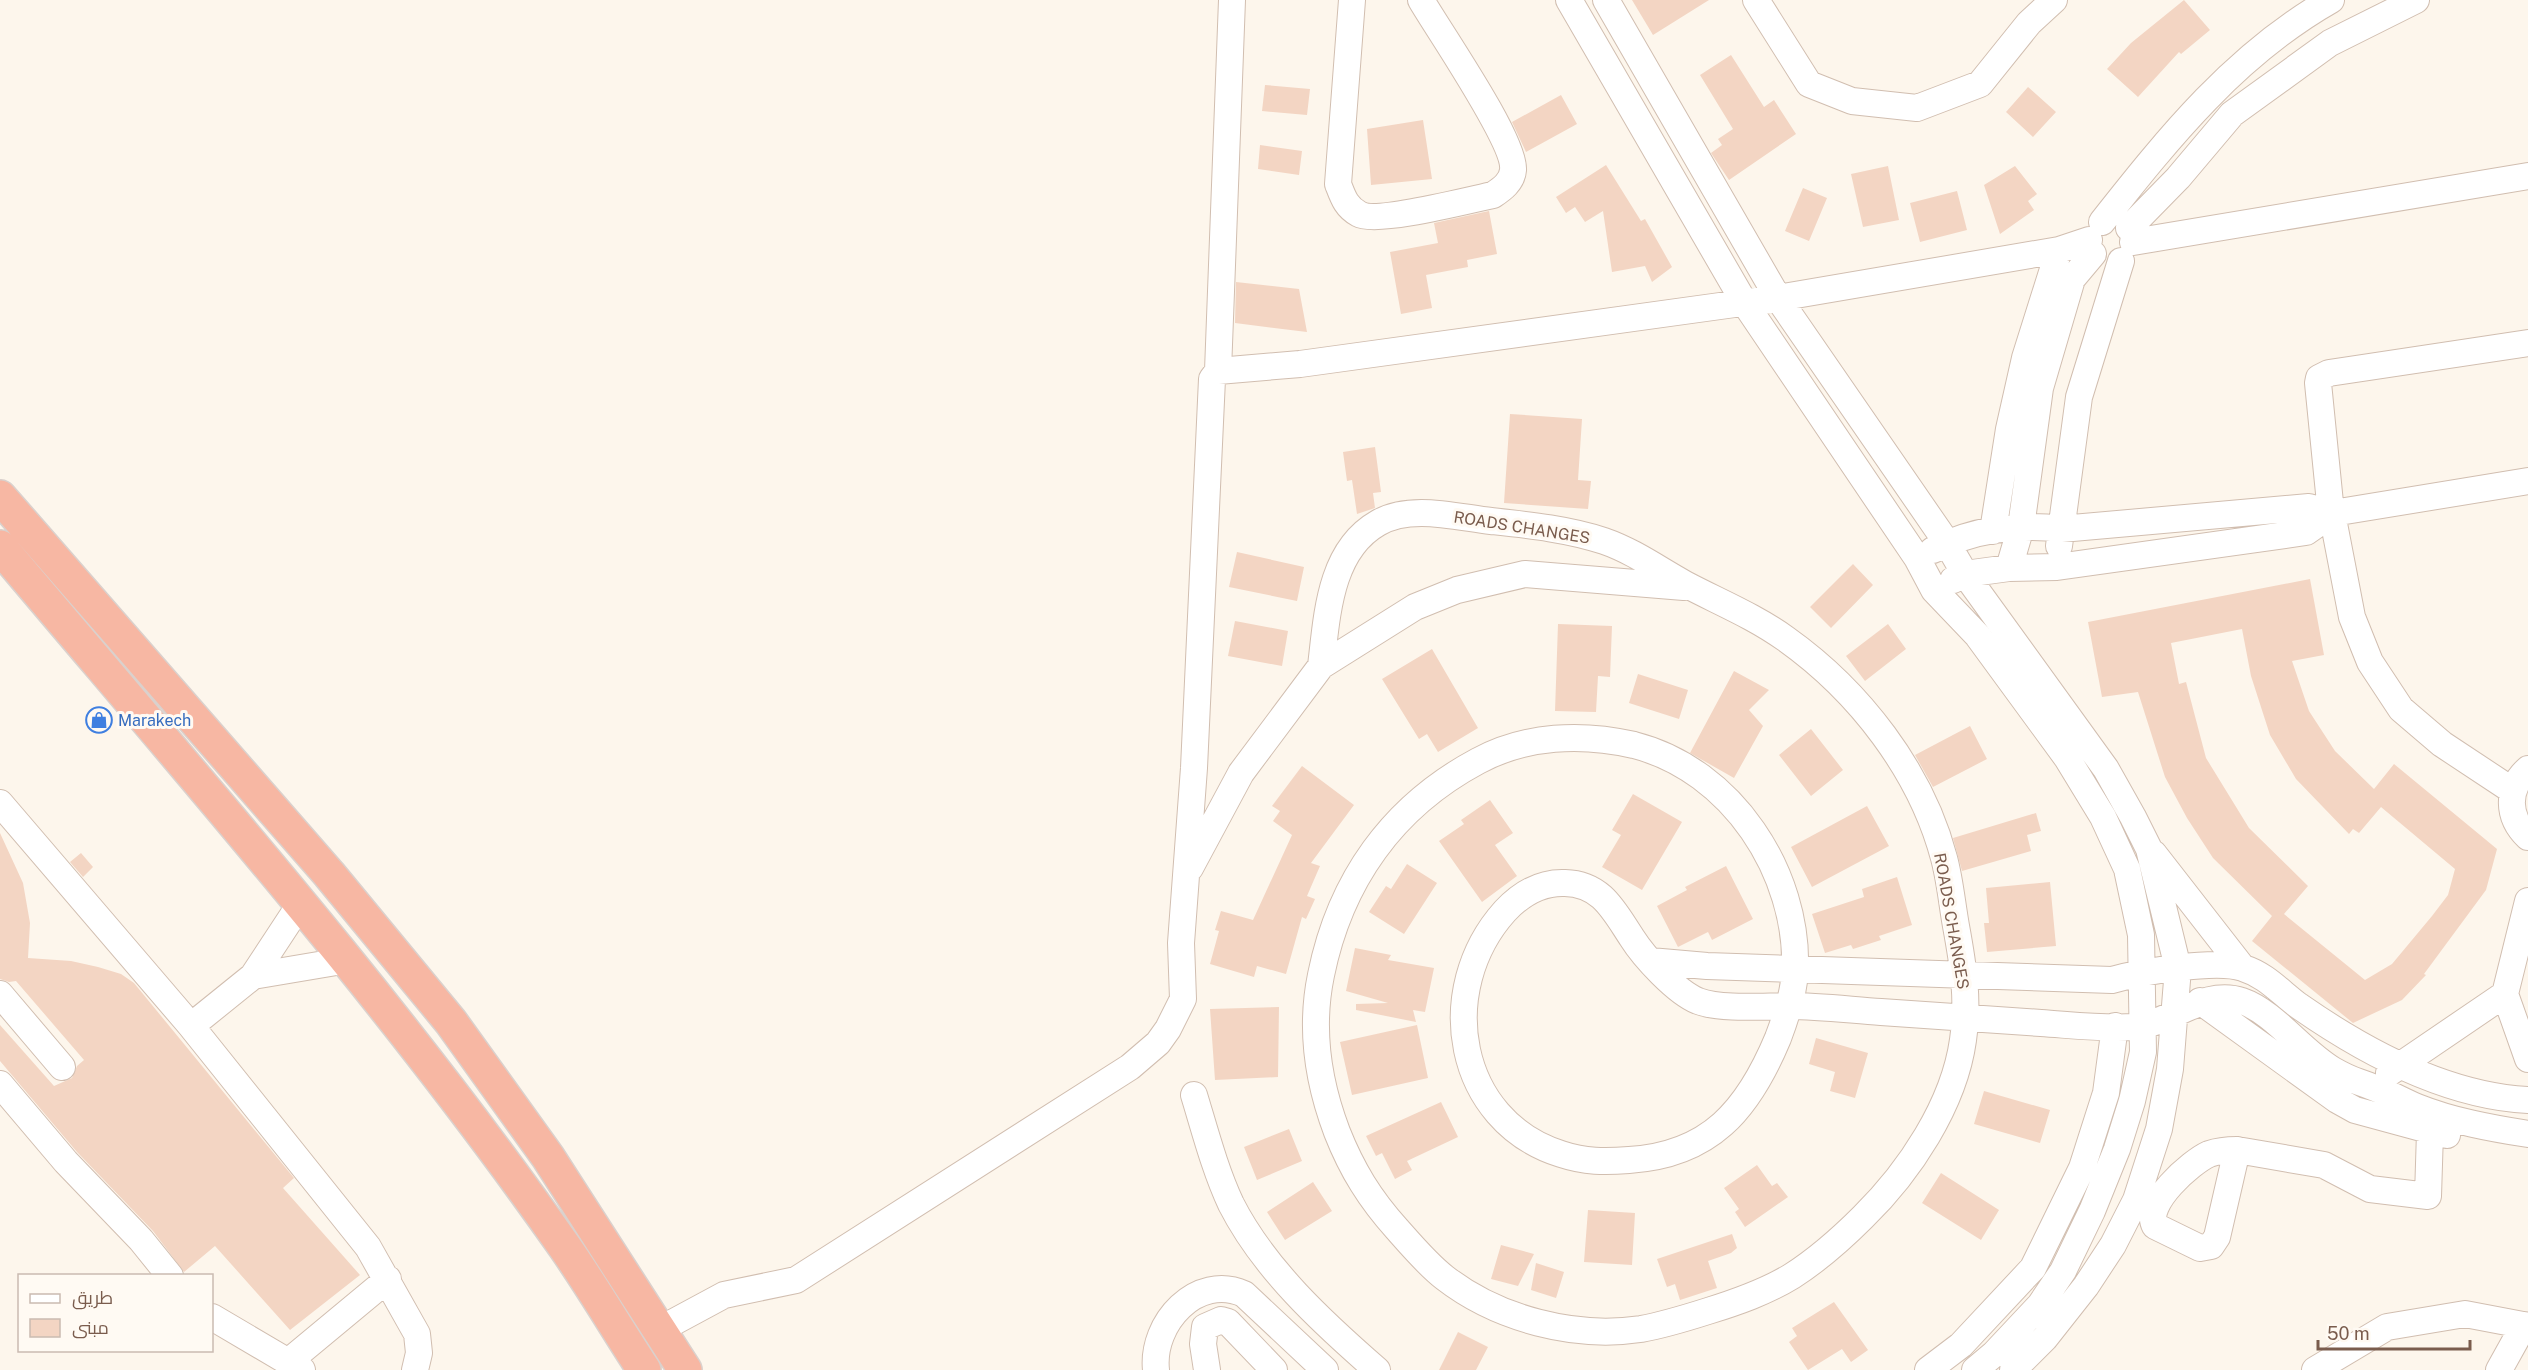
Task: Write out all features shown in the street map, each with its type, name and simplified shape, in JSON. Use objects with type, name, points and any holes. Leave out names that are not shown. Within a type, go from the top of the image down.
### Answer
[{"type":"highway","points":[[0,497],[329,874],[451,1022],[548,1157],[684,1370]]},
{"type":"highway","points":[[0,547],[348,960],[492,1148],[565,1248],[644,1370]]},
{"type":"street","points":[[659,1330],[724,1295],[796,1280],[1145,1056],[1168,1029],[1183,999],[1181,943],[1194,768],[1212,379],[1218,370],[1232,0]]},
{"type":"street","points":[[1352,0],[1338,184],[1346,204],[1361,216],[1388,216],[1493,195],[1507,185],[1514,172],[1507,140],[1421,0]]},
{"type":"street","points":[[1569,0],[1744,302],[1917,558],[1934,590],[1984,644],[2067,758],[2103,818],[2127,869],[2141,934],[2144,1026],[2143,1052],[2117,1149],[2092,1211],[2063,1270],[2040,1305],[1976,1370]]},
{"type":"street","points":[[1605,0],[1778,298],[1947,543],[1965,574],[2106,769],[2149,849],[2242,967]]},
{"type":"street","points":[[1759,2],[1809,84],[1852,101],[1917,108],[1980,84],[2026,12],[2054,0]]},
{"type":"street","points":[[2009,568],[2021,527],[2040,388],[2072,279],[2095,239],[2170,135],[2234,70],[2297,19],[2331,0]]},
{"type":"street","points":[[2095,239],[2106,262],[2127,244],[2232,114],[2330,43],[2416,0]]},
{"type":"street","points":[[2127,244],[2528,176]]},
{"type":"street","points":[[1218,370],[1300,364],[1778,298],[2059,250],[2095,239],[2116,220],[2127,244],[2079,397],[2057,567]]},
{"type":"street","points":[[1993,531],[2009,429],[2022,369],[2059,250]]},
{"type":"street","points":[[2513,791],[2442,744],[2401,709],[2370,662],[2352,617],[2332,513],[2318,390],[2319,378],[2329,373],[2528,343]]},
{"type":"street","points":[[1917,558],[1947,543],[1993,531],[2021,527],[2061,529],[2309,507],[2332,513],[2528,481]]},
{"type":"street","points":[[1934,590],[1965,574],[2009,568],[2057,567],[2306,532],[2332,513]]},
{"type":"street","name":"ROADS CHANGES","points":[[1321,666],[1333,589],[1341,563],[1354,543],[1370,527],[1402,514],[1441,515],[1572,532],[1602,540],[1629,552],[1693,588],[1729,604],[1788,640],[1842,686],[1900,757],[1926,807],[1944,857],[1965,976],[1965,1018],[1962,1054],[1942,1107],[1892,1187],[1854,1226],[1797,1273],[1747,1298],[1641,1329],[1599,1331],[1546,1325],[1487,1304],[1443,1277],[1373,1202],[1350,1164],[1328,1107],[1315,1046],[1317,989],[1334,919],[1364,860],[1394,823],[1429,792],[1485,757],[1532,740],[1594,738],[1649,748],[1704,780],[1731,802],[1762,846],[1782,882],[1796,967],[1789,1006],[1760,1077],[1737,1108],[1704,1142],[1666,1157],[1590,1162],[1544,1150],[1508,1126],[1484,1095],[1464,1045],[1463,1003],[1469,974],[1479,948],[1499,917],[1524,893],[1548,885],[1571,882],[1592,890],[1613,905],[1634,942],[1650,961],[1670,981],[1698,1001],[1757,1009],[1789,1006],[1965,1018],[2091,1027],[2144,1026]]},
{"type":"street","points":[[1185,877],[1240,773],[1321,666],[1415,608],[1457,590],[1525,574],[1693,588]]},
{"type":"street","points":[[2528,770],[2520,777],[2513,791],[2514,818],[2528,837]]},
{"type":"street","points":[[0,804],[191,1026],[368,1248],[388,1279],[417,1334],[418,1353],[415,1370]]},
{"type":"street","points":[[2013,1370],[2045,1338],[2086,1286],[2113,1245],[2139,1190],[2159,1129],[2170,1070],[2178,968],[2149,849]]},
{"type":"street","points":[[2528,901],[2505,994],[2528,1059]]},
{"type":"street","points":[[191,1026],[253,976],[301,903]]},
{"type":"street","points":[[253,976],[348,960]]},
{"type":"street","points":[[1650,961],[1707,966],[1796,967],[1965,976],[2112,980],[2142,971],[2242,967],[2265,977],[2299,1005],[2399,1067],[2497,1099],[2528,1100]]},
{"type":"street","points":[[2337,1100],[2399,1067],[2505,994]]},
{"type":"street","points":[[2144,1026],[2176,1014],[2200,1001],[2231,997],[2248,1003],[2323,1065],[2347,1078],[2368,1084],[2421,1109],[2481,1127],[2528,1134]]},
{"type":"street","points":[[2200,1001],[2337,1100],[2355,1110],[2430,1132],[2528,1149]]},
{"type":"street","points":[[5,1011],[62,1066]]},
{"type":"street","points":[[1928,1370],[1961,1345],[2033,1268],[2082,1168],[2106,1093],[2115,1026]]},
{"type":"street","points":[[0,1083],[66,1162],[141,1240],[169,1274]]},
{"type":"street","points":[[1194,1095],[1232,1204],[1266,1257],[1316,1314],[1377,1370]]},
{"type":"street","points":[[2237,1150],[2324,1165],[2370,1189],[2428,1196],[2430,1132]]},
{"type":"street","points":[[2063,1270],[2086,1286]]},
{"type":"street","points":[[213,1318],[295,1366],[388,1279]]},
{"type":"street","points":[[1156,1370],[1155,1359],[1161,1335],[1173,1314],[1191,1297],[1210,1288],[1231,1288],[1244,1294],[1325,1370]]},
{"type":"street","points":[[2315,1370],[2387,1327],[2465,1314],[2526,1326],[2499,1370]]},
{"type":"street","points":[[1207,1370],[1203,1333],[1205,1327],[1221,1320],[1228,1322],[1274,1370]]},
{"type":"building","points":[[1632,0],[1709,0],[1653,35]]},
{"type":"building","points":[[2184,0],[2210,30],[2181,54],[2179,52],[2138,97],[2107,69],[2131,43]]},
{"type":"building","points":[[1731,55],[1764,107],[1774,100],[1796,134],[1729,180],[1711,153],[1722,145],[1718,139],[1733,129],[1700,75]]},
{"type":"building","points":[[1265,85],[1310,89],[1307,115],[1262,111]]},
{"type":"building","points":[[2028,87],[2056,112],[2033,137],[2006,112]]},
{"type":"building","points":[[1561,95],[1577,124],[1526,152],[1512,122]]},
{"type":"building","points":[[1423,120],[1432,179],[1371,185],[1367,129]]},
{"type":"building","points":[[1260,145],[1302,151],[1299,175],[1258,169]]},
{"type":"building","points":[[1606,165],[1641,221],[1645,219],[1672,267],[1652,282],[1645,266],[1612,272],[1603,211],[1585,222],[1575,207],[1566,213],[1556,197]]},
{"type":"building","points":[[1888,166],[1899,220],[1863,227],[1851,174]]},
{"type":"building","points":[[2015,166],[2037,194],[2028,201],[2034,210],[2000,234],[1984,185]]},
{"type":"building","points":[[1803,188],[1827,198],[1809,241],[1785,231]]},
{"type":"building","points":[[1957,191],[1967,230],[1920,242],[1910,203]]},
{"type":"building","points":[[1489,211],[1497,254],[1467,260],[1468,267],[1426,275],[1432,308],[1401,314],[1390,252],[1438,243],[1434,223]]},
{"type":"building","points":[[1236,282],[1299,289],[1307,332],[1235,323]]},
{"type":"building","points":[[1510,414],[1582,419],[1578,480],[1591,481],[1588,509],[1504,503]]},
{"type":"building","points":[[1375,447],[1381,492],[1373,493],[1375,508],[1357,514],[1352,480],[1347,481],[1343,452]]},
{"type":"building","points":[[1237,552],[1304,567],[1297,601],[1229,587]]},
{"type":"building","points":[[1853,564],[1873,585],[1831,628],[1810,607]]},
{"type":"building","points":[[2310,579],[2324,655],[2292,661],[2309,711],[2335,751],[2374,789],[2394,764],[2497,849],[2486,890],[2424,974],[2426,975],[2402,1000],[2353,1023],[2252,941],[2272,916],[2213,858],[2187,818],[2165,777],[2138,692],[2102,697],[2088,622]],"holes":[[[2242,629],[2251,676],[2270,735],[2296,779],[2349,834],[2353,829],[2359,833],[2381,807],[2455,869],[2448,895],[2432,916],[2392,964],[2365,980],[2284,914],[2308,886],[2249,828],[2206,758],[2186,682],[2179,684],[2171,643]]]},
{"type":"building","points":[[1235,621],[1288,631],[1282,666],[1228,656]]},
{"type":"building","points":[[1558,624],[1612,626],[1610,677],[1598,676],[1596,712],[1555,711]]},
{"type":"building","points":[[1888,624],[1906,649],[1865,681],[1846,656]]},
{"type":"building","points":[[1432,649],[1478,728],[1438,752],[1427,734],[1419,739],[1382,679]]},
{"type":"building","points":[[1734,671],[1769,690],[1749,710],[1763,726],[1734,778],[1690,753]]},
{"type":"building","points":[[1638,674],[1688,690],[1679,719],[1629,703]]},
{"type":"building","points":[[1970,726],[1987,759],[1933,787],[1915,755]]},
{"type":"building","points":[[1811,729],[1843,770],[1811,796],[1779,755]]},
{"type":"building","points":[[1302,766],[1354,805],[1311,863],[1320,866],[1307,896],[1315,899],[1306,919],[1302,917],[1286,974],[1257,966],[1254,977],[1210,964],[1219,931],[1215,930],[1221,911],[1253,920],[1292,835],[1273,821],[1280,811],[1272,806]]},
{"type":"building","points":[[1633,794],[1682,822],[1642,890],[1602,867],[1621,835],[1612,830]]},
{"type":"building","points":[[1490,800],[1513,833],[1495,845],[1517,876],[1482,902],[1439,841],[1464,824],[1461,820]]},
{"type":"building","points":[[1867,806],[1889,846],[1812,887],[1791,847]]},
{"type":"building","points":[[2036,813],[2041,831],[2027,835],[2031,851],[1962,871],[1953,838]]},
{"type":"building","points":[[0,833],[23,883],[30,923],[28,958],[71,961],[98,967],[121,974],[134,983],[294,1178],[283,1188],[360,1275],[290,1330],[215,1246],[184,1272],[153,1231],[77,1152],[0,1061],[0,1025],[54,1086],[72,1078],[77,1066],[84,1060],[16,981],[9,982],[0,979]]},
{"type":"building","points":[[81,853],[93,867],[83,877],[70,862]]},
{"type":"building","points":[[1407,864],[1437,883],[1404,934],[1369,912],[1386,886],[1391,889]]},
{"type":"building","points":[[1726,866],[1753,919],[1712,940],[1708,932],[1678,947],[1657,906],[1687,890],[1685,887]]},
{"type":"building","points":[[1897,877],[1912,925],[1879,936],[1881,940],[1853,949],[1851,945],[1825,953],[1812,914],[1864,897],[1862,889]]},
{"type":"building","points":[[2050,882],[2056,946],[1987,952],[1984,923],[1989,923],[1986,888]]},
{"type":"building","points":[[1355,948],[1391,955],[1388,960],[1434,968],[1425,1012],[1413,1010],[1416,1022],[1356,1010],[1356,1004],[1388,1003],[1346,991]]},
{"type":"building","points":[[1279,1007],[1278,1077],[1215,1080],[1210,1009]]},
{"type":"building","points":[[1417,1025],[1428,1078],[1352,1095],[1340,1042]]},
{"type":"building","points":[[1816,1038],[1868,1053],[1855,1098],[1830,1091],[1835,1072],[1809,1064]]},
{"type":"building","points":[[1984,1091],[2050,1110],[2040,1143],[1974,1124]]},
{"type":"building","points":[[1441,1102],[1458,1137],[1407,1161],[1412,1170],[1395,1179],[1382,1153],[1376,1156],[1366,1136]]},
{"type":"building","points":[[1289,1129],[1302,1161],[1257,1180],[1244,1147]]},
{"type":"building","points":[[1757,1165],[1772,1186],[1777,1183],[1788,1197],[1745,1227],[1735,1212],[1739,1209],[1724,1188]]},
{"type":"building","points":[[1941,1173],[1999,1210],[1981,1240],[1922,1203]]},
{"type":"building","points":[[1313,1182],[1332,1211],[1285,1240],[1267,1212]]},
{"type":"building","points":[[1588,1210],[1635,1213],[1632,1265],[1584,1262]]},
{"type":"building","points":[[1732,1234],[1737,1248],[1731,1253],[1708,1261],[1717,1288],[1680,1300],[1675,1284],[1667,1287],[1657,1259]]},
{"type":"building","points":[[1501,1245],[1534,1254],[1518,1286],[1491,1279]]},
{"type":"building","points":[[1536,1263],[1564,1272],[1556,1298],[1531,1290]]},
{"type":"building","points":[[1834,1302],[1868,1350],[1851,1362],[1842,1349],[1808,1370],[1789,1342],[1797,1336],[1792,1328]]},
{"type":"building","points":[[1458,1332],[1488,1347],[1476,1370],[1439,1370]]},
{"type":"place","name":"Marakech","points":[[99,720]]}]
